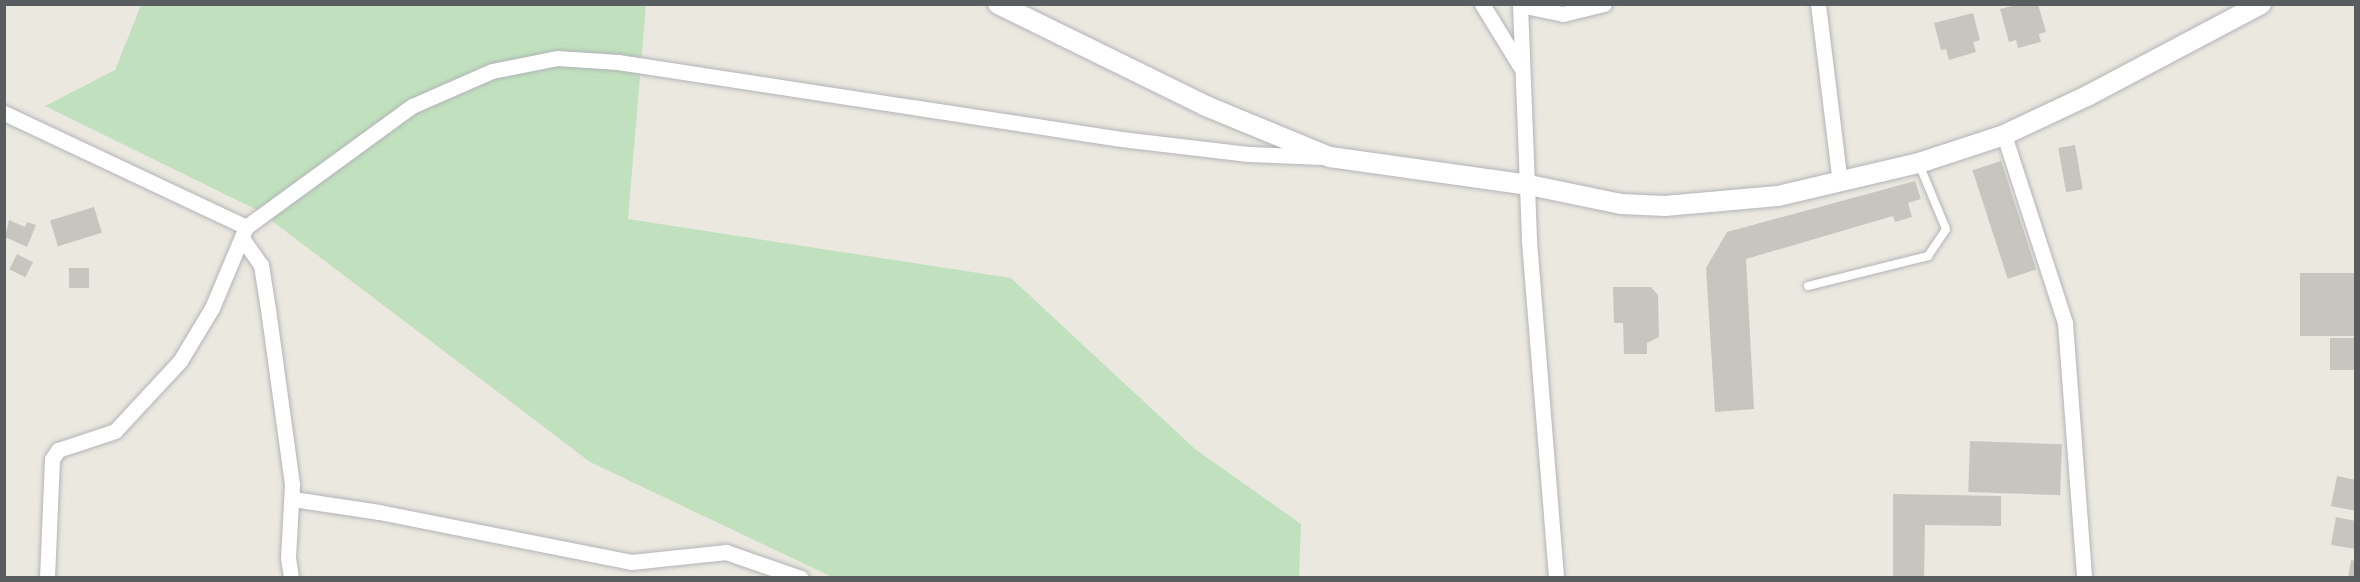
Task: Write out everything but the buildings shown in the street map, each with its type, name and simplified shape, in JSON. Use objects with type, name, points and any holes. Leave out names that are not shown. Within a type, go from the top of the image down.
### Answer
[{"type":"street","points":[[998,4],[1206,105],[1330,157]]},
{"type":"street","points":[[1482,4],[1521,68]]},
{"type":"street","points":[[1556,578],[1529,241],[1529,185],[1521,68],[1520,5],[1563,14],[1604,4]]},
{"type":"street","points":[[1818,4],[1840,183]]},
{"type":"street","points":[[47,578],[52,459],[58,450],[115,430],[180,361],[212,308],[244,232],[412,106],[492,71],[557,58],[618,62],[1121,139],[1248,154],[1330,157],[1529,185],[1621,204],[1665,206],[1778,196],[1918,163],[2004,135],[2089,96],[2261,4]]},
{"type":"street","points":[[4,113],[244,232],[261,265],[293,499],[288,558],[291,578]]},
{"type":"street","points":[[2004,135],[2065,323],[2084,578]]},
{"type":"street","points":[[293,499],[378,512],[631,562],[726,552],[801,578]]},
{"type":"lane","points":[[1808,286],[1928,256],[1946,229],[1918,163]]},
{"type":"green space","points":[[141,5],[646,5],[628,219],[1011,278],[1195,449],[1301,524],[1299,577],[832,577],[590,462],[259,211],[45,106],[115,70]]}]
